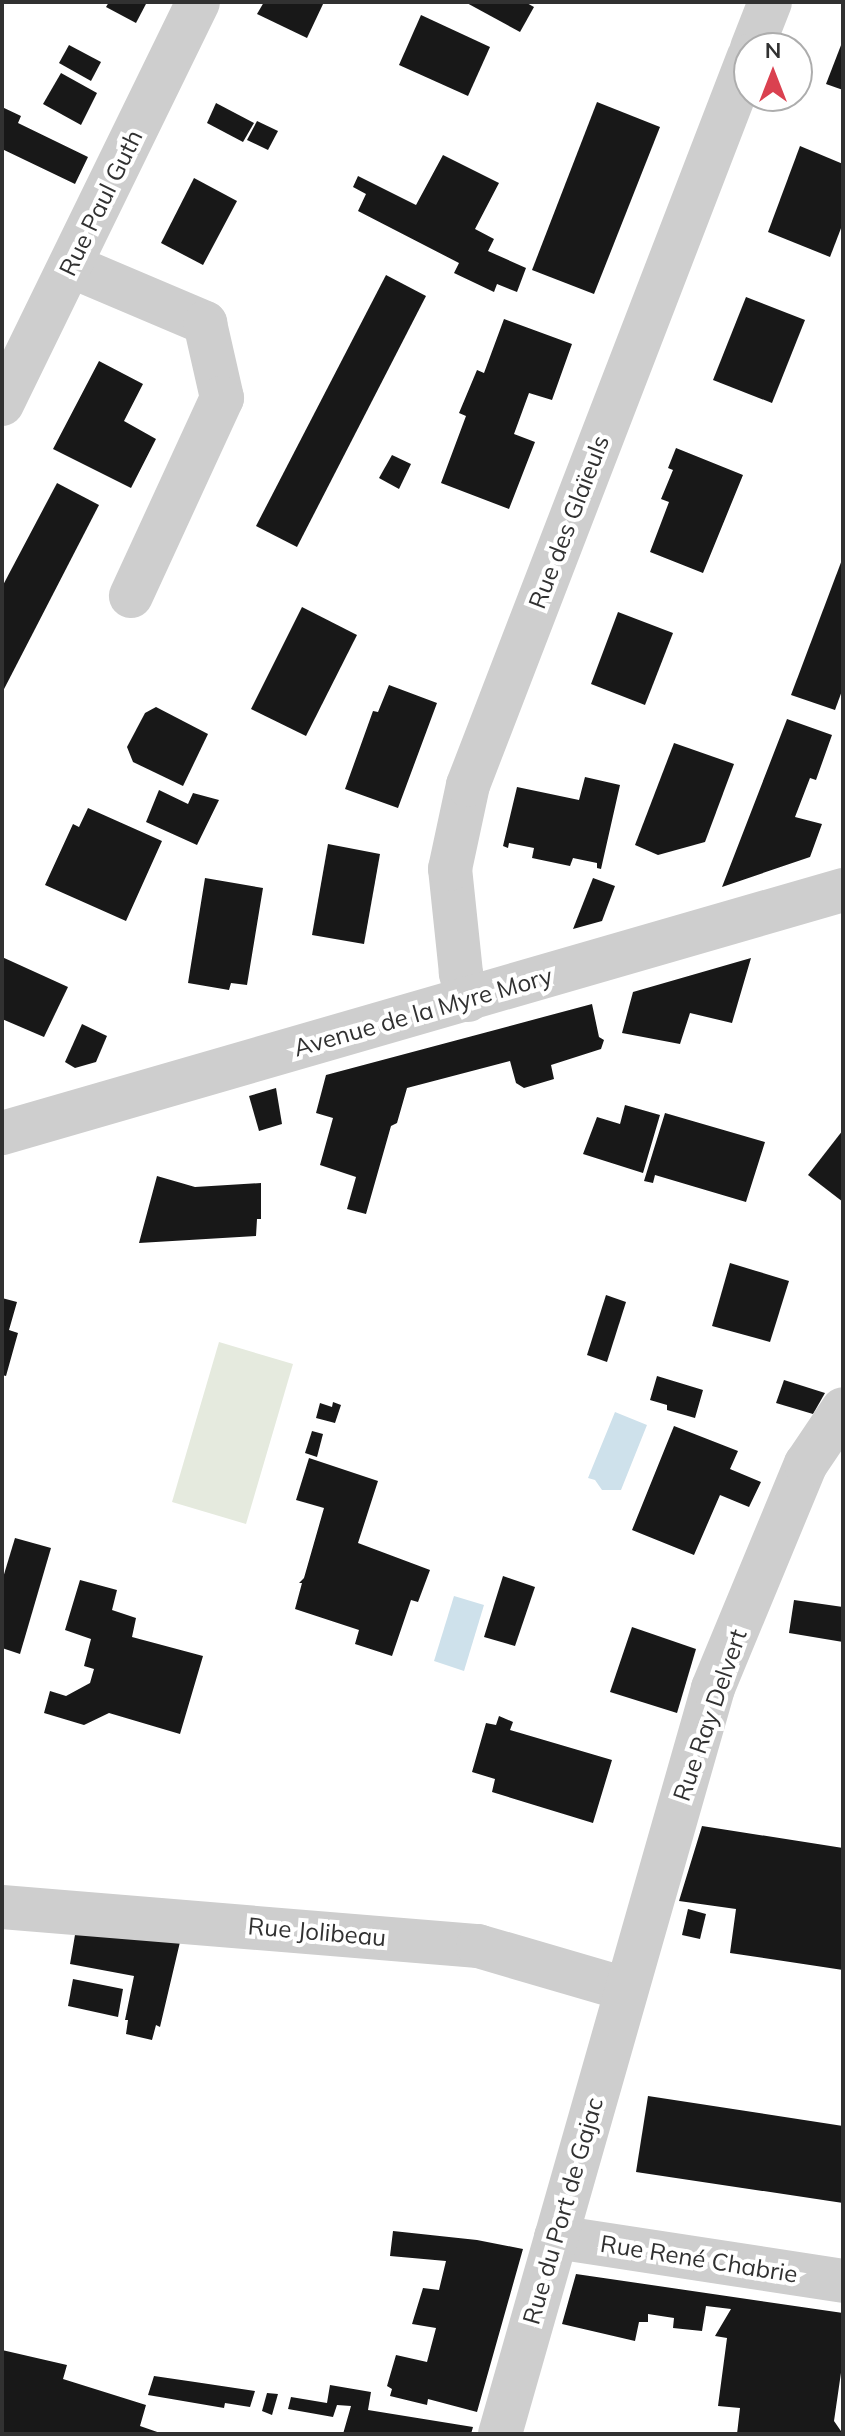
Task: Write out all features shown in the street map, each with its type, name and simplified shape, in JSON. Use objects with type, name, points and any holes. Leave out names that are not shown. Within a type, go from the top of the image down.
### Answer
[{"type":"street","name":"Rue Paul Guth","points":[[2,404],[198,2]]},
{"type":"street","points":[[758,32],[770,2]]},
{"type":"street","name":"Rue des Glaïeuls","points":[[468,1000],[461,973],[450,869],[468,785],[733,98]]},
{"type":"street","points":[[71,266],[205,323],[222,398],[131,596]]},
{"type":"street","name":"Avenue de la Myre Mory","points":[[2,1133],[843,890]]},
{"type":"street","name":"Rue Ray Delvert","points":[[625,1989],[713,1688],[806,1464],[843,1409]]},
{"type":"street","name":"Rue Jolibeau","points":[[2,1907],[478,1946],[625,1989]]},
{"type":"street","name":"Rue du Port de Gajac","points":[[500,2434],[625,1989]]},
{"type":"street","name":"Rue René Chabrie","points":[[556,2237],[843,2281]]},
{"type":"shaded area","points":[[219,1342],[293,1364],[246,1524],[172,1502]]},
{"type":"water","points":[[615,1412],[647,1425],[621,1490],[602,1490],[595,1480],[588,1478]]},
{"type":"water","points":[[454,1596],[484,1605],[464,1671],[434,1661]]},
{"type":"building","points":[[109,2],[147,2],[136,23],[106,7]]},
{"type":"building","points":[[264,2],[324,2],[307,38],[257,14]]},
{"type":"building","points":[[465,2],[525,2],[534,7],[520,32]]},
{"type":"building","points":[[421,15],[490,47],[468,96],[399,65]]},
{"type":"building","points":[[843,40],[843,90],[826,84]]},
{"type":"building","points":[[69,45],[101,62],[91,81],[59,63]]},
{"type":"building","points":[[61,73],[97,93],[81,125],[43,104]]},
{"type":"building","points":[[597,102],[660,127],[594,294],[532,270]]},
{"type":"building","points":[[216,103],[254,123],[243,142],[207,123]]},
{"type":"building","points":[[2,107],[21,116],[18,123],[88,157],[75,184],[2,149]]},
{"type":"building","points":[[257,121],[278,131],[268,150],[247,140]]},
{"type":"building","points":[[800,146],[843,164],[843,223],[830,257],[768,232]]},
{"type":"building","points":[[443,155],[499,183],[475,229],[494,239],[488,251],[526,268],[517,292],[497,284],[494,292],[454,273],[459,263],[358,211],[366,194],[353,187],[358,176],[416,205]]},
{"type":"building","points":[[194,178],[237,201],[203,265],[161,243]]},
{"type":"building","points":[[386,275],[426,296],[297,547],[256,526]]},
{"type":"building","points":[[746,297],[805,320],[772,403],[713,380]]},
{"type":"building","points":[[504,319],[572,344],[552,400],[529,393],[514,434],[535,442],[509,509],[441,483],[466,416],[459,413],[477,370],[484,373]]},
{"type":"building","points":[[99,361],[143,384],[124,421],[156,439],[131,488],[53,449]]},
{"type":"building","points":[[676,448],[743,475],[703,573],[650,552],[669,502],[661,499],[673,470],[668,468]]},
{"type":"building","points":[[392,455],[411,464],[399,489],[379,478]]},
{"type":"building","points":[[57,483],[99,505],[2,693],[2,587]]},
{"type":"building","points":[[843,557],[843,688],[835,710],[791,695]]},
{"type":"building","points":[[302,607],[357,635],[306,736],[251,709]]},
{"type":"building","points":[[618,612],[673,633],[645,705],[591,684]]},
{"type":"building","points":[[389,685],[437,703],[398,808],[345,789],[373,711],[378,712]]},
{"type":"building","points":[[156,707],[208,734],[183,786],[133,762],[127,747],[145,713]]},
{"type":"building","points":[[787,719],[832,735],[816,780],[810,778],[795,817],[822,824],[810,857],[722,887]]},
{"type":"building","points":[[674,743],[734,764],[705,842],[658,855],[635,845]]},
{"type":"building","points":[[585,777],[620,785],[601,869],[597,868],[597,863],[573,858],[570,866],[532,858],[534,848],[509,843],[508,848],[503,846],[517,787],[579,800]]},
{"type":"building","points":[[159,790],[188,804],[193,793],[219,800],[197,845],[146,822]]},
{"type":"building","points":[[88,808],[162,841],[126,921],[45,885],[73,824],[79,827]]},
{"type":"building","points":[[328,844],[380,854],[364,944],[312,935]]},
{"type":"building","points":[[205,878],[263,888],[247,985],[231,983],[229,990],[188,983]]},
{"type":"building","points":[[593,878],[615,886],[602,921],[573,929]]},
{"type":"building","points":[[2,957],[68,987],[44,1037],[2,1019]]},
{"type":"building","points":[[751,958],[732,1023],[690,1013],[680,1044],[622,1033],[633,992]]},
{"type":"building","points":[[592,1004],[599,1037],[604,1040],[601,1049],[551,1065],[554,1079],[524,1088],[516,1083],[510,1061],[407,1088],[397,1123],[391,1126],[366,1214],[347,1209],[356,1177],[320,1165],[333,1118],[316,1113],[326,1075]]},
{"type":"building","points":[[82,1024],[107,1036],[96,1062],[75,1068],[65,1062]]},
{"type":"building","points":[[276,1088],[282,1124],[259,1131],[249,1096]]},
{"type":"building","points":[[625,1105],[660,1115],[643,1173],[583,1154],[597,1117],[620,1124]]},
{"type":"building","points":[[665,1113],[765,1142],[746,1202],[655,1175],[653,1183],[644,1181]]},
{"type":"building","points":[[843,1130],[843,1202],[808,1175]]},
{"type":"building","points":[[157,1176],[195,1187],[261,1183],[261,1219],[257,1219],[256,1236],[139,1243]]},
{"type":"building","points":[[730,1263],[789,1281],[770,1342],[712,1326]]},
{"type":"building","points":[[606,1295],[626,1302],[607,1362],[587,1355]]},
{"type":"building","points":[[2,1298],[17,1302],[9,1330],[18,1333],[6,1376],[2,1375]]},
{"type":"building","points":[[657,1376],[703,1390],[695,1418],[667,1410],[667,1405],[650,1400]]},
{"type":"building","points":[[784,1380],[825,1393],[813,1414],[776,1403]]},
{"type":"building","points":[[333,1402],[341,1405],[335,1423],[316,1418],[320,1403],[332,1407]]},
{"type":"building","points":[[674,1426],[738,1451],[730,1469],[761,1482],[749,1507],[720,1495],[694,1555],[632,1530]]},
{"type":"building","points":[[312,1431],[323,1434],[317,1457],[305,1453]]},
{"type":"building","points":[[309,1458],[378,1481],[358,1543],[430,1570],[418,1602],[411,1600],[392,1656],[355,1644],[359,1630],[295,1609],[302,1583],[299,1583],[304,1578],[324,1508],[296,1500]]},
{"type":"building","points":[[15,1538],[51,1548],[20,1654],[2,1648],[2,1581]]},
{"type":"building","points":[[503,1576],[535,1587],[515,1646],[484,1637]]},
{"type":"building","points":[[80,1580],[117,1590],[112,1610],[136,1618],[132,1637],[203,1656],[180,1734],[109,1713],[84,1725],[44,1713],[50,1691],[66,1696],[90,1683],[94,1669],[84,1666],[91,1639],[65,1630]]},
{"type":"building","points":[[794,1600],[843,1607],[843,1642],[789,1633]]},
{"type":"building","points":[[632,1627],[696,1649],[677,1713],[610,1692]]},
{"type":"building","points":[[499,1716],[513,1722],[510,1730],[612,1760],[593,1823],[492,1792],[495,1779],[472,1772],[486,1723],[496,1725]]},
{"type":"building","points":[[702,1826],[843,1848],[843,1970],[730,1953],[736,1909],[679,1901]]},
{"type":"building","points":[[688,1909],[706,1914],[700,1939],[682,1935]]},
{"type":"building","points":[[76,1929],[180,1942],[160,2027],[156,2025],[152,2040],[126,2034],[128,2020],[125,2020],[134,1976],[70,1964]]},
{"type":"building","points":[[73,1979],[123,1989],[118,2017],[68,2006]]},
{"type":"building","points":[[648,2096],[843,2126],[843,2203],[636,2172]]},
{"type":"building","points":[[393,2231],[477,2240],[523,2249],[477,2412],[428,2399],[427,2405],[390,2396],[392,2389],[387,2386],[396,2355],[427,2362],[436,2328],[412,2324],[423,2288],[439,2290],[446,2261],[390,2256]]},
{"type":"building","points":[[576,2274],[843,2313],[843,2359],[834,2421],[843,2434],[737,2434],[740,2408],[718,2406],[727,2338],[715,2336],[731,2309],[706,2306],[702,2331],[673,2328],[674,2318],[648,2314],[648,2322],[639,2322],[635,2341],[562,2324]]},
{"type":"building","points":[[2,2350],[67,2365],[63,2379],[146,2405],[140,2426],[163,2434],[2,2434]]},
{"type":"building","points":[[154,2376],[255,2391],[250,2407],[225,2403],[224,2408],[148,2395]]},
{"type":"building","points":[[330,2385],[371,2392],[368,2410],[473,2427],[471,2434],[343,2434],[351,2406],[337,2405],[333,2417],[288,2409],[291,2397],[327,2403]]},
{"type":"building","points":[[267,2393],[278,2394],[272,2415],[262,2411]]}]
